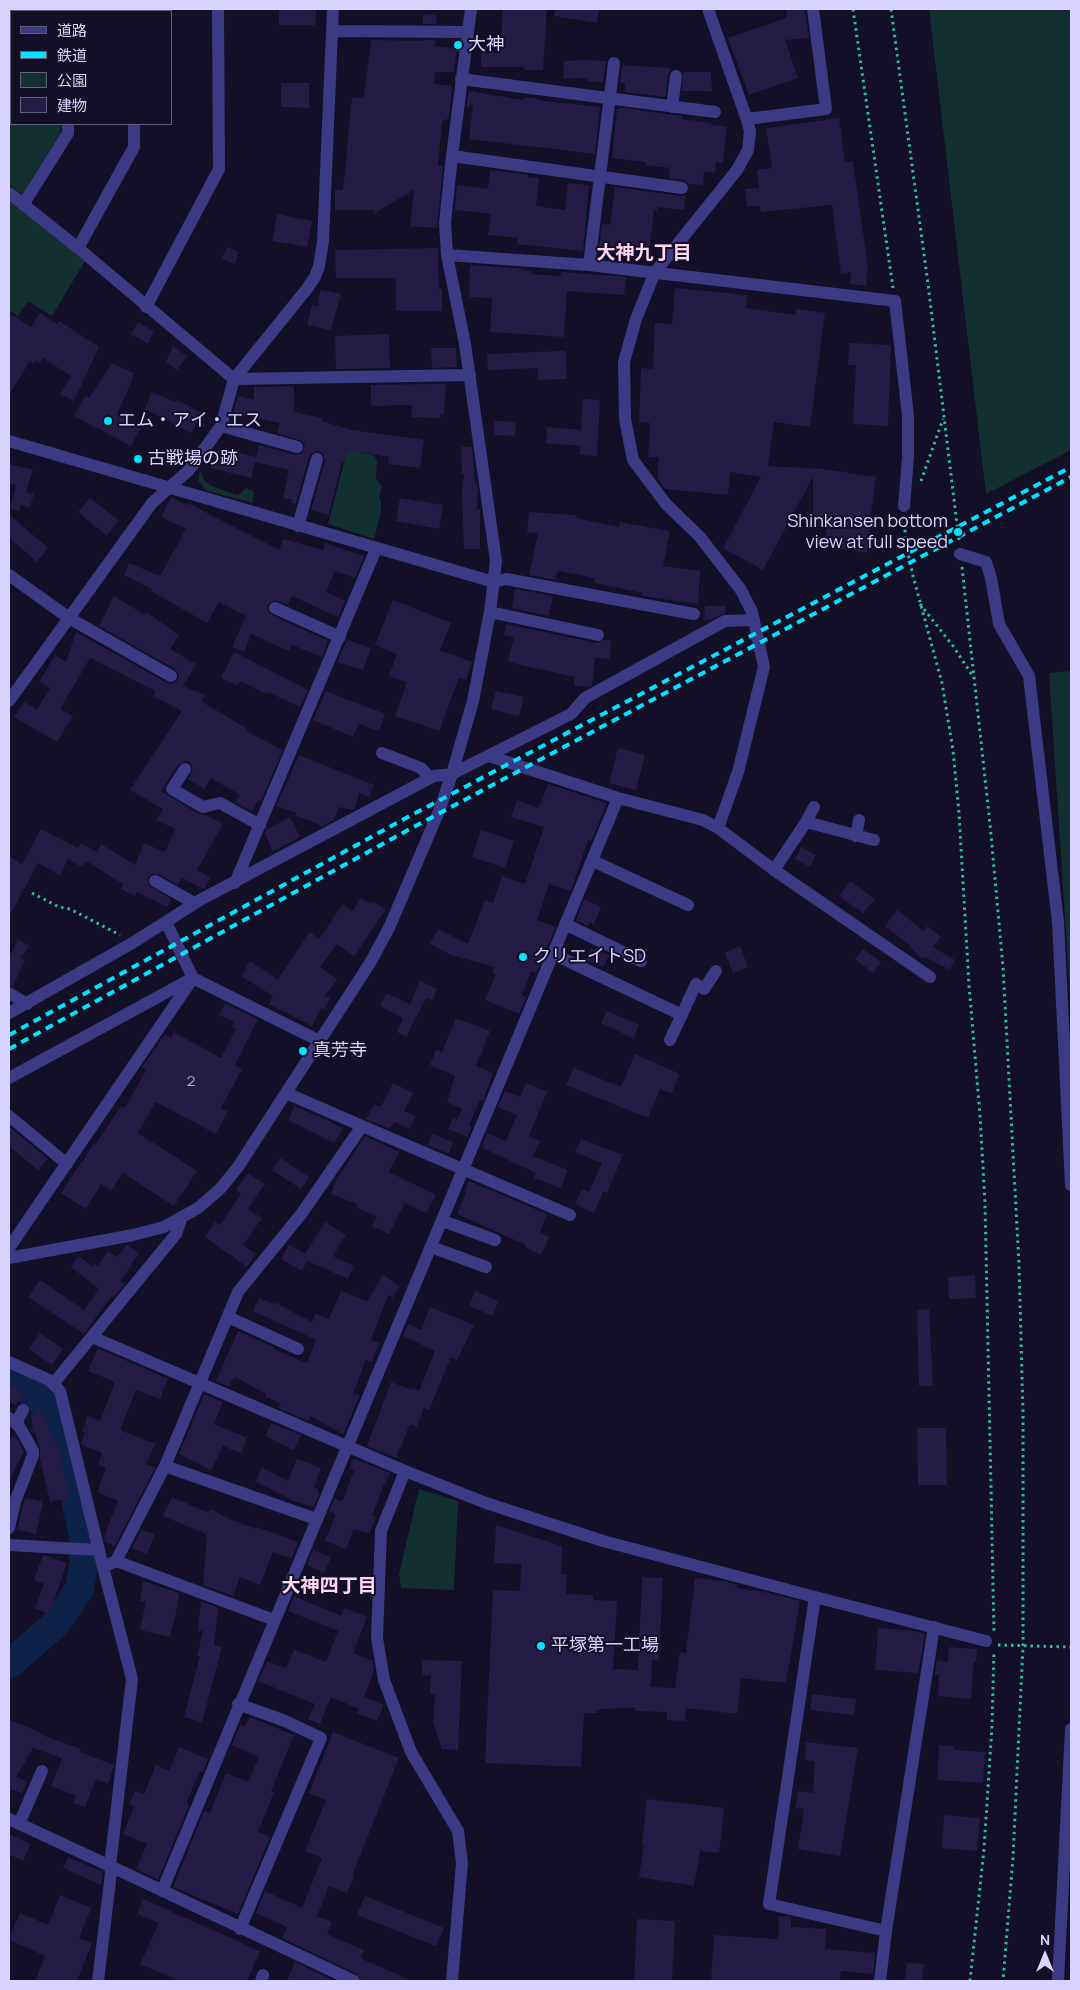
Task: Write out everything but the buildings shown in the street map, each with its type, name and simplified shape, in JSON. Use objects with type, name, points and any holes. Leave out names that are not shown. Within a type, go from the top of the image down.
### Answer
[{"type":"street","points":[[146,307],[219,170],[218,9]]},
{"type":"street","points":[[10,696],[152,503],[189,470],[221,426],[234,379],[306,290],[319,266],[323,241],[333,9]]},
{"type":"street","points":[[9,1258],[133,1235],[164,1226],[181,1219],[198,1208],[220,1189],[238,1167],[370,963],[389,928],[439,811],[473,701],[490,612],[496,562],[470,375],[447,255],[446,223],[452,156],[472,9]]},
{"type":"street","points":[[708,9],[747,119],[750,131],[748,150],[737,170],[655,272],[636,319],[624,362],[625,419],[633,460],[666,504],[700,537],[741,590],[752,612],[764,667],[738,772],[718,828]]},
{"type":"street","points":[[747,119],[826,109],[813,9]]},
{"type":"street","points":[[332,31],[468,32]]},
{"type":"street","points":[[589,265],[614,63]]},
{"type":"street","points":[[672,107],[676,76]]},
{"type":"street","points":[[461,79],[715,112]]},
{"type":"street","points":[[23,205],[68,133],[68,125]]},
{"type":"street","points":[[78,248],[134,147],[134,125]]},
{"type":"street","points":[[452,156],[682,188]]},
{"type":"street","points":[[9,193],[78,248],[234,379],[470,375]]},
{"type":"street","points":[[447,255],[589,265],[895,301],[908,416],[908,457],[904,506]]},
{"type":"street","points":[[221,426],[297,447]]},
{"type":"street","points":[[9,441],[494,582],[506,579],[586,588],[694,614]]},
{"type":"street","points":[[298,526],[317,459]]},
{"type":"street","points":[[235,882],[376,548]]},
{"type":"street","points":[[960,554],[986,562],[992,578],[999,624],[1029,676],[1058,922],[1071,1184]]},
{"type":"street","points":[[9,576],[69,618],[171,676]]},
{"type":"street","points":[[275,608],[340,637]]},
{"type":"street","points":[[490,612],[598,636]]},
{"type":"street","points":[[9,1013],[134,942],[192,906],[430,778],[452,774],[571,714],[585,698],[725,621],[754,620]]},
{"type":"street","points":[[382,753],[421,768],[430,778]]},
{"type":"street","points":[[489,756],[618,798],[703,820],[718,828],[774,870],[930,977]]},
{"type":"street","points":[[185,769],[172,789],[203,807],[220,803],[260,825]]},
{"type":"street","points":[[162,1891],[238,1704],[443,1221],[618,798]]},
{"type":"street","points":[[774,870],[814,807]]},
{"type":"street","points":[[856,836],[859,820]]},
{"type":"street","points":[[806,822],[874,840]]},
{"type":"street","points":[[593,861],[674,892],[688,905]]},
{"type":"street","points":[[155,882],[190,900],[192,906]]},
{"type":"street","points":[[166,922],[193,978],[320,1041]]},
{"type":"street","points":[[565,924],[641,961]]},
{"type":"street","points":[[553,954],[682,1015]]},
{"type":"street","points":[[670,1040],[696,984],[704,989],[716,970]]},
{"type":"street","points":[[9,1078],[193,978]]},
{"type":"street","points":[[9,1248],[193,978]]},
{"type":"street","points":[[9,993],[27,1004]]},
{"type":"street","points":[[286,1093],[570,1215]]},
{"type":"street","points":[[9,1116],[67,1164]]},
{"type":"street","points":[[103,1567],[116,1561],[165,1466],[238,1292],[302,1213],[362,1126]]},
{"type":"street","points":[[53,1384],[176,1234],[181,1219]]},
{"type":"street","points":[[443,1221],[495,1240]]},
{"type":"street","points":[[431,1247],[486,1267]]},
{"type":"street","points":[[228,1317],[278,1346],[298,1348]]},
{"type":"street","points":[[92,1337],[404,1471],[486,1503],[603,1540],[934,1628],[991,1640]]},
{"type":"street","points":[[9,1362],[50,1380],[60,1392],[98,1550],[132,1679],[98,1981]]},
{"type":"street","points":[[9,1528],[15,1502],[26,1486],[33,1451],[13,1420],[23,1410]]},
{"type":"street","points":[[165,1466],[316,1519]]},
{"type":"street","points":[[404,1471],[381,1531],[377,1638],[384,1680],[411,1752],[458,1831],[462,1863],[452,1981]]},
{"type":"street","points":[[9,1545],[98,1550]]},
{"type":"street","points":[[116,1561],[274,1620]]},
{"type":"street","points":[[815,1597],[769,1904],[886,1931]]},
{"type":"street","points":[[880,1981],[886,1931],[934,1628]]},
{"type":"street","points":[[238,1704],[285,1721],[321,1738],[240,1928]]},
{"type":"street","points":[[1058,1981],[1071,1729]]},
{"type":"street","points":[[42,1771],[14,1822],[354,1981]]},
{"type":"path","points":[[854,9],[895,301]]},
{"type":"path","points":[[891,9],[944,416],[990,824],[1003,967],[1013,1136],[1023,1413],[1022,1646],[1013,1857],[1003,1981]]},
{"type":"path","points":[[918,485],[923,478],[944,416]]},
{"type":"path","points":[[904,506],[906,544],[919,602],[942,683],[953,750],[959,813],[985,1203],[992,1726],[984,1849],[970,1981]]},
{"type":"path","points":[[919,602],[954,646],[974,678]]},
{"type":"path","points":[[32,892],[134,942]]},
{"type":"path","points":[[1002,1646],[1071,1647]]},
{"type":"green space","points":[[9,9],[61,9],[10,10],[10,125],[62,125],[59,135],[22,195],[9,184]]},
{"type":"green space","points":[[929,9],[1071,9],[1071,450],[986,494]]},
{"type":"green space","points":[[9,201],[85,261],[52,316],[28,301],[18,316],[9,310]]},
{"type":"green space","points":[[348,447],[361,450],[361,453],[374,455],[377,461],[376,479],[382,486],[379,499],[381,500],[381,512],[374,539],[328,524]]},
{"type":"green space","points":[[200,469],[204,480],[211,486],[237,495],[245,488],[252,490],[254,493],[252,503],[205,490],[198,480]]},
{"type":"green space","points":[[1071,671],[1071,1008],[1049,673]]},
{"type":"green space","points":[[419,1489],[458,1501],[454,1590],[401,1588],[399,1574]]},
{"type":"waterway","points":[[9,1373],[46,1405],[59,1423],[84,1539],[84,1563],[79,1590],[55,1625],[9,1664]]},
{"type":"railway","points":[[9,1035],[406,818],[1071,467]]},
{"type":"railway","points":[[9,1049],[408,830],[1071,477]]},
{"type":"place","name":"大神","points":[[458,45]]},
{"type":"place","name":"エム・アイ・エス","points":[[108,421]]},
{"type":"place","name":"古戦場の跡","points":[[138,459]]},
{"type":"place","name":"Shinkansen bottom view at full speed","points":[[958,532]]},
{"type":"place","name":"クリエイトSD","points":[[523,957]]},
{"type":"place","name":"真芳寺","points":[[303,1051]]},
{"type":"place","name":"平塚第一工場","points":[[541,1646]]},
{"type":"district","name":"大神九丁目","points":[[644,254]]},
{"type":"district","name":"大神四丁目","points":[[329,1587]]}]
